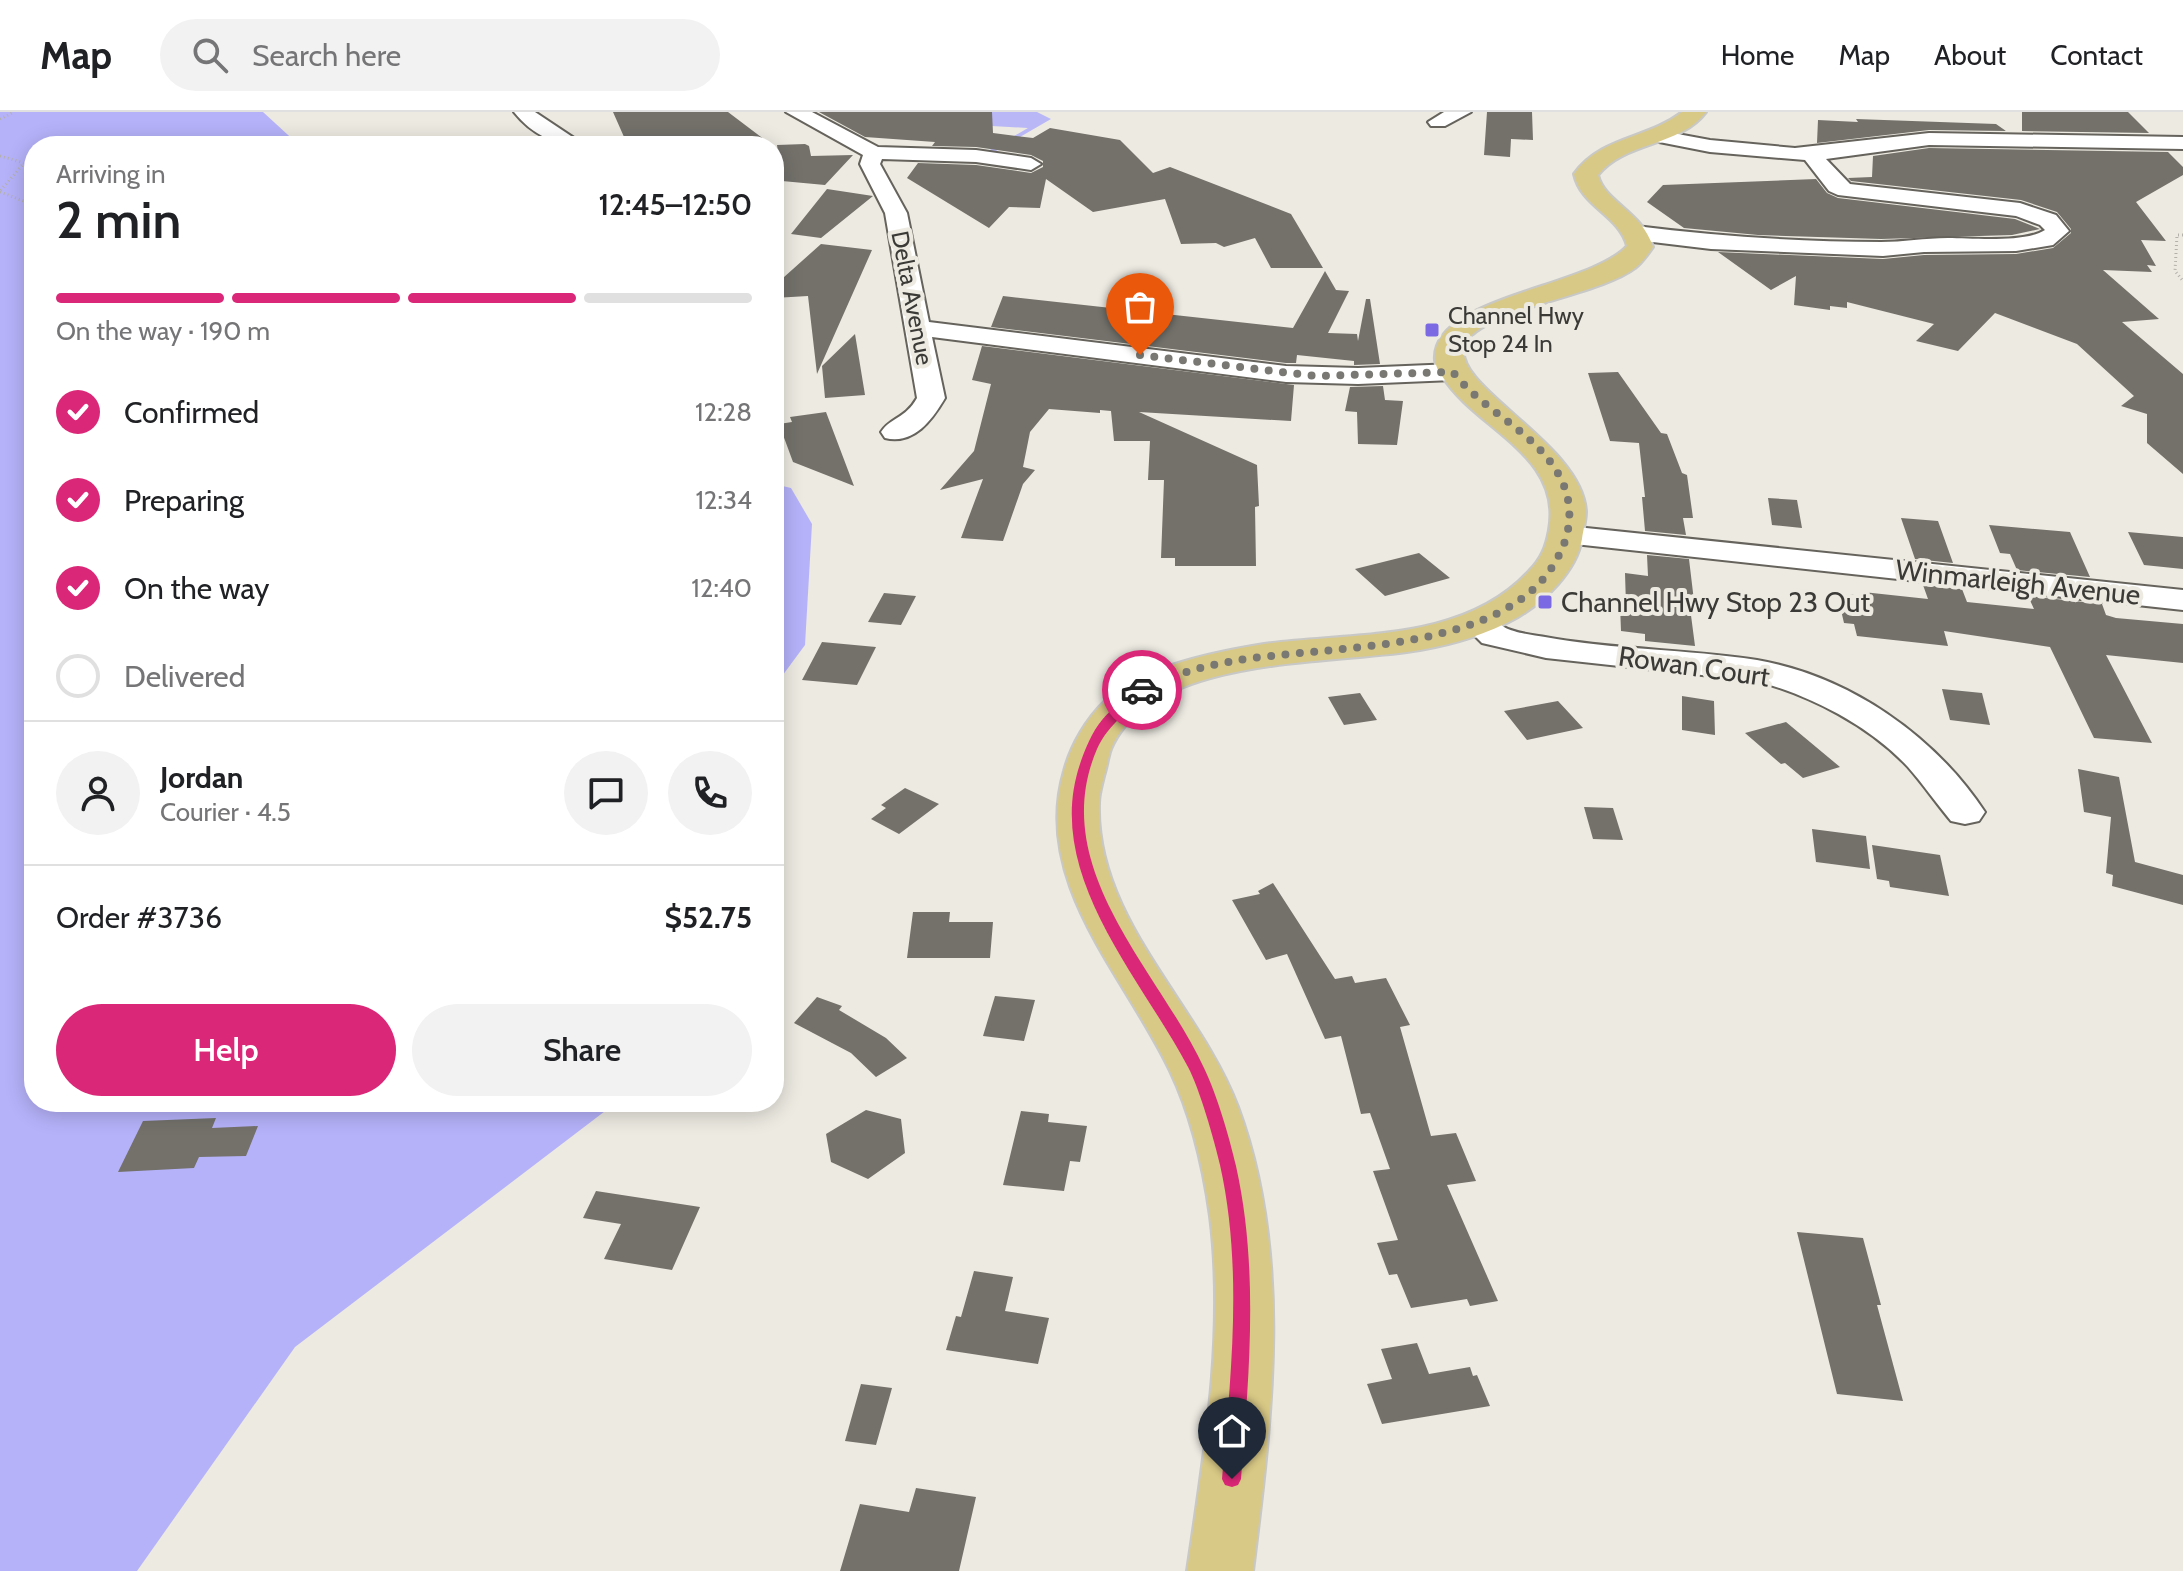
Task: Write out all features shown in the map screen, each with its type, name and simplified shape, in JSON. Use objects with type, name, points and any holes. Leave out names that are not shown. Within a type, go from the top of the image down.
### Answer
[{"type":"main road","points":[[1220,1571],[1242,1363],[1242,1290],[1235,1198],[1220,1134],[1197,1069],[1115,933],[1089,874],[1077,832],[1080,783],[1091,749],[1106,723],[1128,699],[1174,676],[1236,660],[1417,639],[1478,622],[1508,607],[1538,583],[1557,561],[1567,535],[1568,497],[1549,461],[1469,391],[1453,372],[1448,353],[1460,331],[1502,309],[1633,259],[1640,247],[1636,233],[1621,214],[1590,188],[1586,174],[1603,157],[1678,126],[1695,112]]},
{"type":"street","points":[[524,112],[539,126],[558,136]]},
{"type":"street","points":[[796,112],[828,126],[874,153],[976,156],[1031,164]]},
{"type":"street","points":[[1438,122],[1461,112]]},
{"type":"street","points":[[1656,136],[1759,152],[1811,154],[1929,139],[2183,143]]},
{"type":"street","name":"Delta Avenue","points":[[874,153],[870,164],[896,213],[931,398],[919,419],[895,432]]},
{"type":"street","points":[[1636,233],[1711,242],[1883,249],[1924,245],[2016,244],[2045,240],[2058,231],[2048,220],[2020,210],[1903,194],[1846,190],[1834,183],[1811,154]]},
{"type":"street","points":[[917,329],[959,331],[1286,374],[1358,376],[1453,372]]},
{"type":"street","name":"Winmarleigh Avenue","points":[[1567,535],[2183,600]]},
{"type":"street","name":"Rowan Court","points":[[1478,622],[1494,636],[1546,648],[1758,671],[1791,681],[1880,724],[1921,760],[1965,812]]},
{"type":"path","points":[[0,119],[14,112]]},
{"type":"path","points":[[0,156],[24,163],[0,191],[24,201]]},
{"type":"path","points":[[2183,235],[2177,235],[2180,249],[2173,267],[2176,276],[2183,281]]},
{"type":"shaded area","points":[[0,112],[263,112],[289,136],[24,136],[24,1112],[604,1112],[295,1347],[137,1571],[0,1571]]},
{"type":"shaded area","points":[[955,112],[1037,112],[1051,119],[996,151],[988,151],[1028,128],[974,125]]},
{"type":"shaded area","points":[[784,486],[791,488],[812,524],[805,645],[784,673]]},
{"type":"building","points":[[613,112],[728,112],[760,136],[624,136]]},
{"type":"building","points":[[819,112],[992,112],[993,133],[1033,138],[1050,128],[1120,140],[1153,173],[1170,167],[1291,214],[1323,268],[1271,268],[1255,238],[1224,247],[1216,243],[1181,244],[1165,199],[1093,212],[1046,179],[1040,208],[1009,207],[989,228],[907,178],[918,163],[976,165],[1031,173],[1043,167],[1043,161],[1031,155],[976,147],[932,146],[935,142],[865,137]]},
{"type":"building","points":[[1487,112],[1532,112],[1533,140],[1511,139],[1510,157],[1484,155]]},
{"type":"building","points":[[2022,112],[2128,112],[2149,133],[2022,131]]},
{"type":"building","points":[[1856,119],[1996,124],[2006,131],[1929,130],[1817,143],[1818,120],[1858,122]]},
{"type":"building","points":[[805,144],[809,146],[811,156],[853,155],[825,185],[784,181],[784,145]]},
{"type":"building","points":[[1929,148],[2168,152],[2183,167],[2183,175],[2136,202],[2166,241],[2141,240],[2156,266],[2147,265],[2152,272],[2103,270],[2159,319],[2122,322],[2183,374],[2183,474],[2147,443],[2147,414],[2121,406],[2134,396],[2077,344],[1995,313],[1958,351],[1916,341],[1934,324],[1847,302],[1847,308],[1830,306],[1830,310],[1794,305],[1796,276],[1771,290],[1718,252],[1883,259],[1924,255],[2016,254],[2053,248],[2071,233],[2057,212],[2021,200],[1851,181],[1848,178],[1872,177],[1873,156]]},
{"type":"building","points":[[1816,179],[1827,193],[1838,198],[2015,219],[2040,229],[2012,235],[1881,239],[1758,235],[1684,228],[1647,202],[1663,185]]},
{"type":"building","points":[[827,189],[873,196],[821,238],[791,234]]},
{"type":"building","points":[[821,244],[872,250],[817,374],[808,296],[784,297],[784,277]]},
{"type":"building","points":[[1325,271],[1336,290],[1349,291],[1328,333],[1357,334],[1358,341],[1366,299],[1370,299],[1380,364],[1354,365],[1354,361],[1297,355],[1296,363],[1286,363],[991,327],[1003,296],[1293,328]]},
{"type":"building","points":[[855,334],[865,395],[825,398],[822,366]]},
{"type":"building","points":[[982,346],[1294,385],[1291,421],[1139,412],[1257,465],[1259,506],[1255,507],[1256,566],[1175,566],[1175,558],[1161,558],[1164,480],[1148,480],[1150,441],[1114,441],[1111,411],[1049,409],[1030,432],[1023,467],[1035,470],[1023,484],[1003,541],[961,538],[983,479],[940,490],[974,451],[991,384],[972,380]]},
{"type":"building","points":[[1618,372],[1661,433],[1667,434],[1682,473],[1687,475],[1693,518],[1683,518],[1686,535],[1645,531],[1639,443],[1610,441],[1588,373]]},
{"type":"building","points":[[1383,386],[1385,400],[1403,401],[1397,445],[1358,444],[1357,412],[1345,411],[1350,387]]},
{"type":"building","points":[[826,412],[854,486],[793,462],[784,438],[784,423],[792,422],[790,417]]},
{"type":"building","points":[[1768,498],[1797,500],[1802,528],[1772,525]]},
{"type":"building","points":[[1901,518],[1938,521],[1953,563],[1915,559]]},
{"type":"building","points":[[1989,525],[2070,532],[2090,577],[2017,570],[2010,554],[2000,553]]},
{"type":"building","points":[[2128,532],[2183,537],[2183,569],[2144,565]]},
{"type":"building","points":[[1419,553],[1450,578],[1385,596],[1355,569]]},
{"type":"building","points":[[1647,555],[1689,559],[1694,601],[1689,600],[1695,646],[1645,641],[1645,634],[1621,631],[1620,605],[1626,605],[1625,573],[1648,576]]},
{"type":"building","points":[[1923,585],[1962,589],[1967,602],[2034,609],[2028,596],[2102,604],[2106,615],[2116,618],[2183,624],[2183,663],[2106,655],[2152,743],[2094,738],[2050,647],[1944,631],[1948,646],[1857,636],[1854,624],[1844,623],[1837,593],[1863,596],[1863,592],[1928,599]]},
{"type":"building","points":[[884,593],[916,596],[901,625],[868,622]]},
{"type":"building","points":[[822,642],[876,647],[857,685],[802,680]]},
{"type":"building","points":[[1942,689],[1982,693],[1990,725],[1950,720]]},
{"type":"building","points":[[1360,693],[1377,720],[1344,725],[1328,697]]},
{"type":"building","points":[[1682,696],[1714,701],[1715,735],[1682,730]]},
{"type":"building","points":[[1558,701],[1583,728],[1527,740],[1504,711]]},
{"type":"building","points":[[1786,722],[1840,767],[1803,778],[1785,763],[1781,764],[1745,733]]},
{"type":"building","points":[[2078,769],[2119,777],[2135,862],[2183,875],[2183,905],[2112,886],[2113,875],[2106,873],[2111,817],[2084,812]]},
{"type":"building","points":[[905,788],[939,804],[899,834],[871,819],[886,808],[881,805]]},
{"type":"building","points":[[1584,807],[1613,808],[1623,840],[1593,839]]},
{"type":"building","points":[[1812,829],[1866,836],[1870,869],[1816,862]]},
{"type":"building","points":[[1872,845],[1940,855],[1949,896],[1890,887],[1889,881],[1877,879]]},
{"type":"building","points":[[1273,883],[1335,979],[1352,976],[1355,983],[1386,978],[1410,1025],[1400,1027],[1431,1136],[1456,1133],[1476,1181],[1447,1185],[1498,1301],[1470,1306],[1467,1299],[1411,1308],[1397,1274],[1389,1275],[1377,1243],[1398,1240],[1373,1171],[1390,1169],[1370,1113],[1361,1114],[1341,1036],[1325,1039],[1287,954],[1266,960],[1232,900],[1260,894],[1258,891]]},
{"type":"building","points":[[913,912],[950,912],[949,922],[993,922],[990,958],[907,958]]},
{"type":"building","points":[[995,996],[1035,1000],[1024,1041],[983,1036]]},
{"type":"building","points":[[817,997],[842,1006],[839,1010],[886,1038],[907,1058],[876,1077],[851,1053],[794,1023]]},
{"type":"building","points":[[866,1110],[901,1119],[905,1153],[868,1179],[831,1162],[826,1134]]},
{"type":"building","points":[[1021,1111],[1049,1114],[1048,1122],[1087,1126],[1080,1162],[1070,1161],[1064,1191],[1003,1185]]},
{"type":"building","points":[[216,1118],[212,1128],[258,1126],[246,1156],[199,1157],[194,1168],[118,1172],[143,1121]]},
{"type":"building","points":[[596,1191],[700,1207],[672,1270],[604,1259],[621,1224],[583,1218]]},
{"type":"building","points":[[1797,1232],[1863,1238],[1903,1401],[1837,1394]]},
{"type":"building","points":[[974,1271],[1013,1277],[1005,1311],[1049,1318],[1038,1364],[946,1350],[956,1316],[961,1317]]},
{"type":"building","points":[[1417,1343],[1429,1374],[1470,1367],[1473,1376],[1477,1375],[1490,1406],[1382,1424],[1367,1384],[1392,1379],[1381,1349]]},
{"type":"building","points":[[861,1384],[892,1388],[876,1445],[845,1441]]},
{"type":"building","points":[[916,1488],[976,1497],[959,1571],[840,1571],[860,1504],[909,1512]]},
{"type":"way so far","points":[[1140,355],[1315,376],[1453,372],[1469,391],[1523,435],[1549,461],[1564,485],[1569,508],[1567,535],[1557,561],[1525,596],[1478,622],[1417,639],[1236,660],[1174,676],[1142,690]]},
{"type":"place","name":"Channel Hwy Stop 24 In","points":[[1432,330]]},
{"type":"place","name":"Channel Hwy Stop 23 Out","points":[[1545,602]]},
{"type":"route","points":[[1142,690],[1118,709],[1091,749],[1077,799],[1077,832],[1089,874],[1115,933],[1197,1069],[1228,1164],[1239,1240],[1243,1329],[1232,1479]]}]
